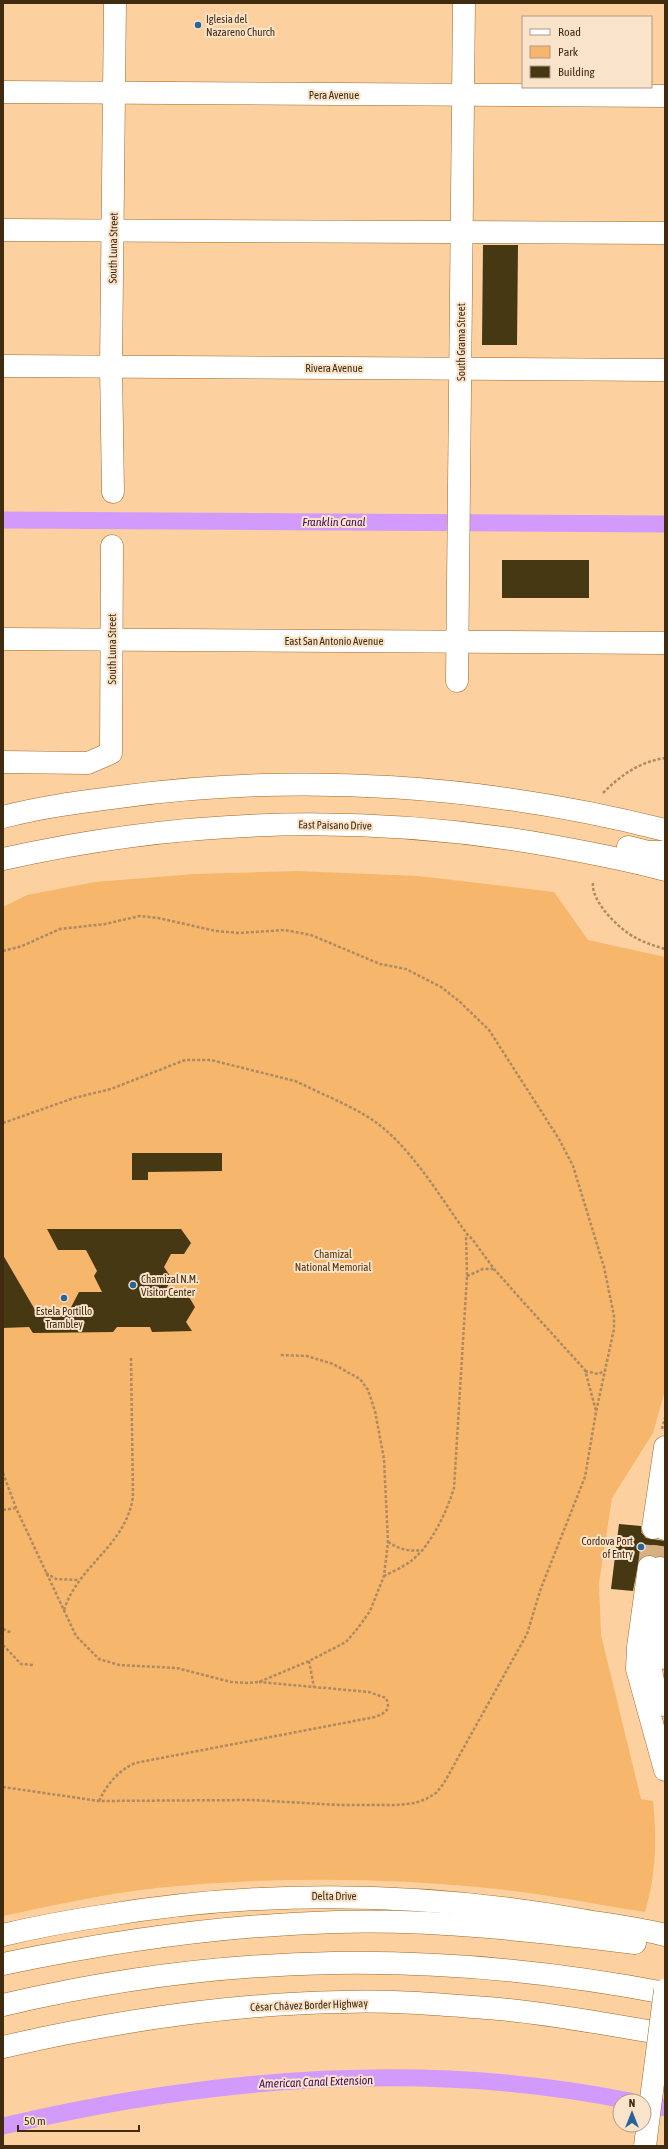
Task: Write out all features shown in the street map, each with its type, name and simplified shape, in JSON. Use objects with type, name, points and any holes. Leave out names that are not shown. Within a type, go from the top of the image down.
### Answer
[{"type":"main road","name":"South Luna Street","points":[[113,492],[111,366],[114,231],[115,3]]},
{"type":"main road","name":"South Grama Street","points":[[457,681],[464,3]]},
{"type":"main road","name":"Pera Avenue","points":[[3,92],[463,96],[665,96]]},
{"type":"main road","points":[[3,230],[665,233]]},
{"type":"main road","name":"Rivera Avenue","points":[[3,366],[665,370]]},
{"type":"main road","name":"South Luna Street","points":[[3,762],[88,763],[111,753],[112,546]]},
{"type":"main road","name":"East San Antonio Avenue","points":[[3,639],[665,643]]},
{"type":"main road","points":[[3,817],[79,802],[162,791],[221,786],[376,786],[451,792],[525,801],[615,817],[665,830]]},
{"type":"main road","name":"East Paisano Drive","points":[[3,858],[126,835],[234,825],[278,824],[371,826],[471,833],[589,853],[665,870]]},
{"type":"main road","points":[[589,853],[616,844],[648,852],[665,852]]},
{"type":"main road","points":[[661,1528],[665,1447]]},
{"type":"main road","points":[[665,1705],[654,1681],[649,1658],[655,1567],[638,1647],[637,1669],[665,1770]]},
{"type":"main road","points":[[665,1632],[665,1658]]},
{"type":"main road","name":"Delta Drive","points":[[3,1935],[96,1916],[206,1901],[282,1896],[358,1896],[472,1904],[556,1915],[665,1935]]},
{"type":"main road","points":[[3,1964],[74,1949],[140,1938],[230,1928],[337,1922],[399,1922],[482,1927],[665,1947]]},
{"type":"main road","points":[[3,2005],[62,1991],[208,1969],[270,1964],[358,1962],[448,1965],[551,1974],[665,1992],[644,2146]]},
{"type":"main road","name":"César Chávez Border Highway","points":[[3,2047],[74,2030],[206,2010],[343,2002],[500,2009],[555,2016],[665,2034]]},
{"type":"main road","points":[[637,2030],[665,2037]]},
{"type":"path","points":[[603,793],[631,769],[654,760],[665,758]]},
{"type":"path","points":[[593,883],[593,888],[599,902],[620,927],[635,938],[665,949]]},
{"type":"path","points":[[3,951],[22,946],[60,929],[105,924],[140,916],[216,931],[239,933],[285,930],[311,935],[380,964],[406,969],[440,987],[459,1001],[489,1030],[559,1139],[573,1166],[604,1266],[614,1316],[614,1329],[596,1412],[585,1477],[541,1588],[527,1634],[448,1776],[436,1793],[414,1803],[397,1805],[339,1805],[252,1800],[100,1801],[3,1787]]},
{"type":"path","points":[[3,1123],[74,1098],[111,1089],[185,1060],[212,1060],[295,1081],[373,1120],[388,1132],[420,1168],[466,1234],[473,1240],[494,1269],[585,1370],[596,1412]]},
{"type":"path","points":[[384,1576],[411,1561],[422,1550],[448,1507],[454,1488],[467,1276],[466,1234]]},
{"type":"path","points":[[467,1276],[483,1270],[494,1269]]},
{"type":"path","points":[[259,1682],[308,1661],[346,1642],[370,1611],[384,1576],[388,1542],[384,1459],[375,1411],[368,1390],[360,1379],[352,1373],[333,1364],[307,1356],[280,1355]]},
{"type":"path","points":[[64,1611],[78,1580],[118,1537],[131,1509],[133,1497],[131,1357]]},
{"type":"path","points":[[585,1370],[598,1374],[606,1370]]},
{"type":"path","points":[[3,1473],[16,1508],[76,1636],[81,1643],[98,1659],[107,1663],[119,1665],[176,1668],[231,1682],[259,1682],[379,1695],[386,1698],[388,1704],[388,1710],[384,1714],[375,1717],[135,1763],[125,1768],[108,1784],[100,1801]]},
{"type":"path","points":[[3,1510],[16,1508]]},
{"type":"path","points":[[388,1542],[398,1548],[412,1551],[422,1550]]},
{"type":"path","points":[[46,1573],[56,1578],[78,1580]]},
{"type":"path","points":[[3,1629],[12,1634]]},
{"type":"path","points":[[3,1645],[21,1664],[33,1665]]},
{"type":"path","points":[[308,1661],[314,1687]]},
{"type":"green space","name":"Chamizal National Memorial","points":[[296,871],[418,876],[554,892],[588,940],[665,957],[665,1390],[653,1433],[612,1498],[599,1583],[601,1635],[641,1799],[653,1801],[655,1857],[649,1898],[645,1912],[507,1890],[446,1884],[363,1880],[280,1880],[197,1884],[137,1890],[3,1916],[3,907],[27,895],[95,882],[195,874]]},
{"type":"building","points":[[483,245],[518,245],[517,345],[482,345]]},
{"type":"building","points":[[502,560],[589,560],[589,598],[502,598]]},
{"type":"building","points":[[132,1153],[222,1153],[222,1171],[148,1172],[148,1180],[132,1180]]},
{"type":"building","name":"Chamizal N.M. Visitor Center","points":[[47,1229],[181,1229],[191,1243],[184,1254],[171,1254],[164,1267],[172,1279],[164,1292],[186,1292],[195,1307],[186,1322],[192,1331],[152,1332],[150,1327],[117,1327],[113,1332],[33,1333],[29,1327],[3,1328],[3,1255],[38,1315],[67,1315],[79,1292],[102,1292],[94,1276],[97,1271],[86,1250],[58,1250]]},
{"type":"building","name":"Cordova Port of Entry","points":[[619,1524],[641,1526],[642,1533],[646,1538],[665,1541],[665,1557],[650,1555],[644,1556],[639,1560],[633,1591],[611,1589]]},
{"type":"waterway","name":"Franklin Canal","points":[[3,520],[665,524]]},
{"type":"waterway","name":"American Canal Extension","points":[[3,2126],[80,2109],[158,2096],[237,2086],[316,2080],[395,2078],[474,2080],[552,2088],[612,2098]]},
{"type":"waterway","name":"American Canal Extension","points":[[652,2106],[665,2108]]},
{"type":"tunnel","points":[[649,1567],[653,1528]]},
{"type":"tunnel","points":[[660,1568],[665,1529]]},
{"type":"place","name":"Iglesia del Nazareno Church","points":[[198,25]]},
{"type":"place","name":"Chamizal N.M. Visitor Center","points":[[133,1285]]},
{"type":"place","name":"Estela Portillo Trambley","points":[[64,1298]]},
{"type":"place","name":"Cordova Port of Entry","points":[[641,1547]]}]
